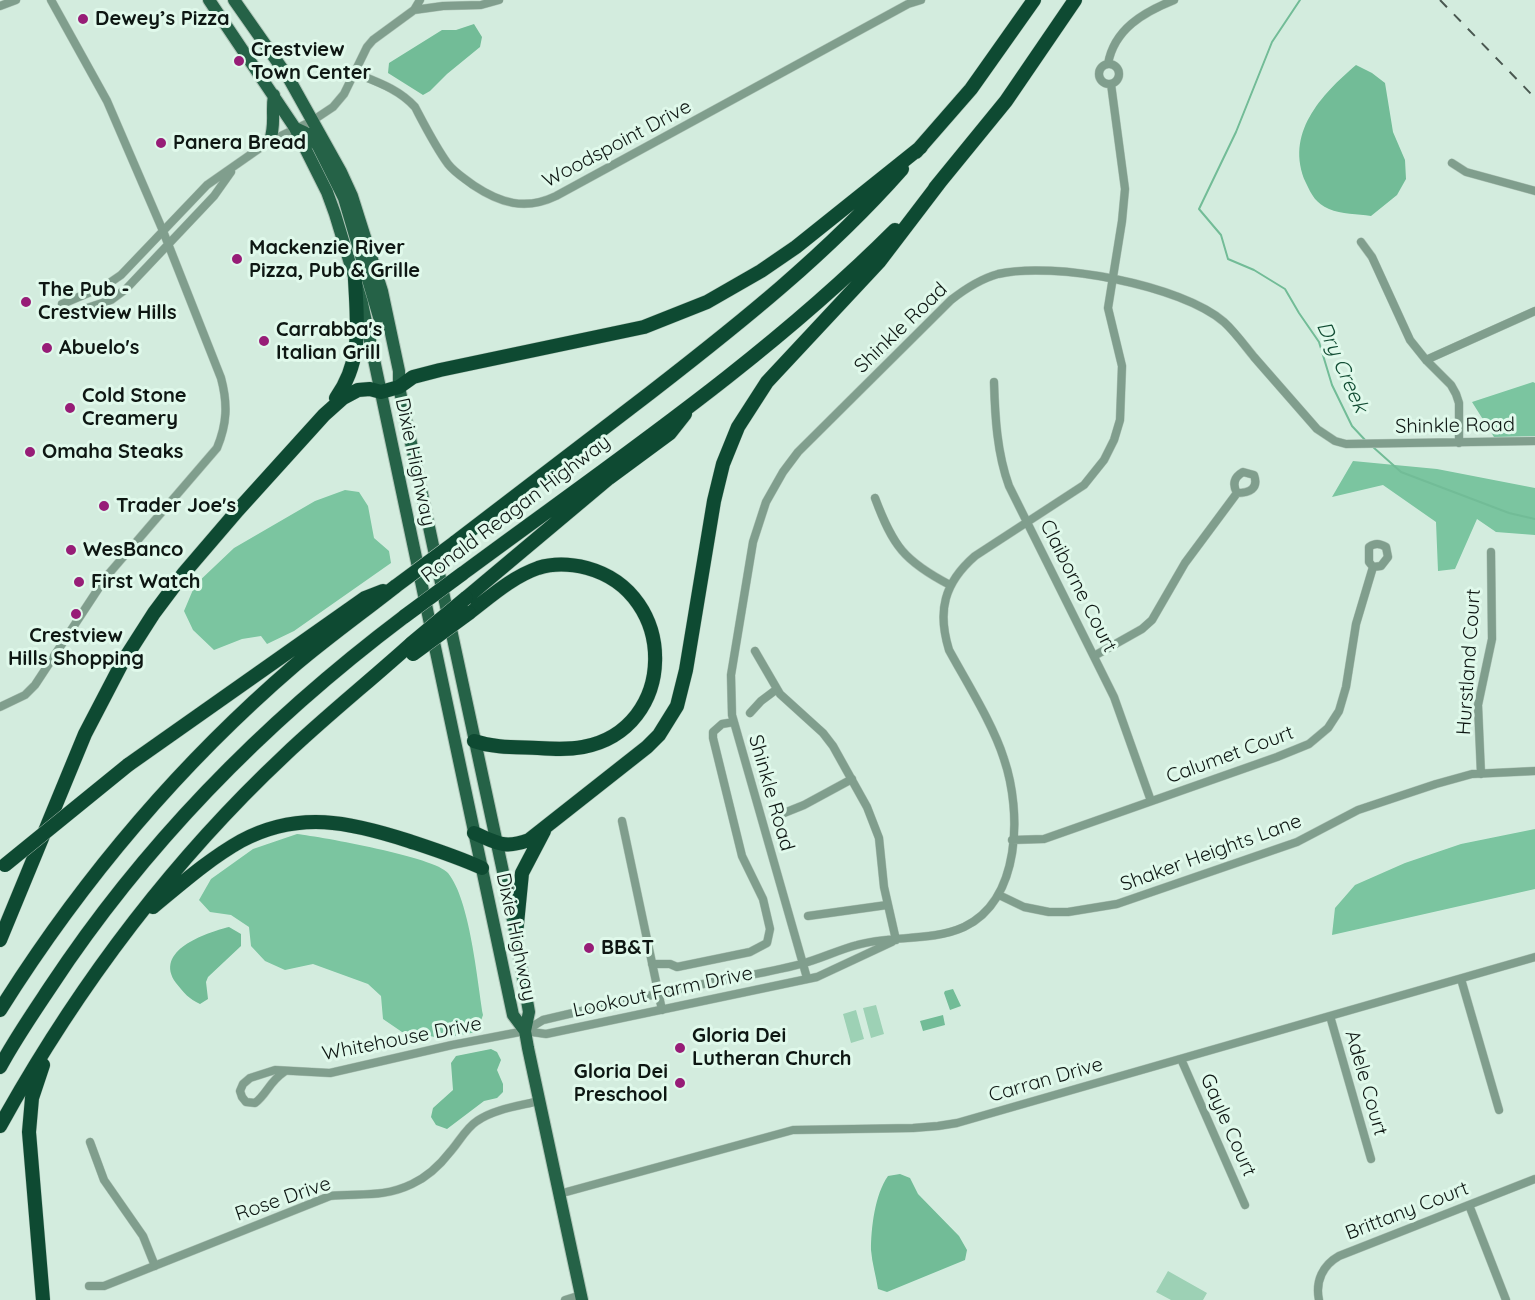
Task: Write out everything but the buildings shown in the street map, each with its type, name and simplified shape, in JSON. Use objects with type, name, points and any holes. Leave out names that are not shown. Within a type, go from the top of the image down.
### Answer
[{"type":"highway","name":"Ronald Reagan Highway","points":[[0,1010],[71,905],[133,827],[203,750],[297,663],[731,331],[801,271],[847,228],[971,89],[1034,0]]},
{"type":"highway","name":"Ronald Reagan Highway","points":[[0,1067],[59,973],[99,918],[184,815],[232,763],[311,690],[405,616],[768,345],[830,291],[893,232],[940,182],[1006,101],[1075,0]]},
{"type":"highway","points":[[324,415],[352,392],[370,389],[381,392],[399,387],[412,377],[440,370],[644,327],[707,302],[796,247],[921,147]]},
{"type":"highway","points":[[474,833],[497,843],[513,846],[529,840],[647,747],[670,720],[682,691],[718,481],[738,427],[767,382],[879,262],[940,182]]},
{"type":"highway","points":[[0,940],[85,734],[122,663],[154,613],[184,573],[324,415],[346,384],[355,359],[357,328],[355,279]]},
{"type":"highway","points":[[412,649],[466,598],[609,478],[670,434],[694,401]]},
{"type":"highway","points":[[0,1126],[55,1032],[161,887],[219,821],[284,756],[364,686],[412,649],[469,613],[508,583],[540,567],[577,565],[596,570],[610,577],[632,595],[649,621],[656,651],[654,678],[645,701],[627,725],[603,741],[567,750],[488,746],[474,741]]},
{"type":"highway","points":[[2,868],[128,765],[365,598],[396,586]]},
{"type":"highway","points":[[133,924],[227,849],[262,832],[289,824],[335,822],[352,824],[441,852],[482,868]]},
{"type":"highway","points":[[516,934],[522,873],[545,829]]},
{"type":"highway","points":[[43,1300],[30,1122],[35,1084],[55,1032]]},
{"type":"main road","name":"Dixie Highway","points":[[210,0],[295,128],[327,192],[345,244],[381,392],[513,1015],[525,1031]]},
{"type":"main road","name":"Dixie Highway","points":[[234,0],[288,77],[341,172],[363,227],[382,291],[399,371],[399,387],[516,934],[529,1012],[525,1031],[581,1298]]},
{"type":"main road","points":[[270,141],[274,123],[273,95]]},
{"type":"main road","points":[[295,128],[308,134],[318,146],[344,198],[379,313],[392,376],[399,387]]},
{"type":"street","points":[[0,6],[16,0]]},
{"type":"street","points":[[0,707],[25,695],[35,685],[106,577],[217,448],[224,430],[226,413],[226,396],[221,378],[107,100],[51,0]]},
{"type":"street","points":[[62,304],[105,286],[121,275],[207,184],[270,141],[312,121],[337,103],[367,47],[414,10],[420,0]]},
{"type":"street","points":[[414,10],[443,6],[482,5],[499,0]]},
{"type":"street","name":"Woodspoint Drive","points":[[355,73],[386,86],[409,100],[415,106],[440,153],[454,171],[488,195],[504,202],[526,205],[545,202],[908,4],[921,0]]},
{"type":"street","name":"Lookout Farm Drive","points":[[1108,64],[1118,68],[1120,74],[1111,84],[1105,83],[1100,75],[1103,66],[1108,64],[1116,41],[1127,26],[1148,12],[1174,0]]},
{"type":"street","name":"Lookout Farm Drive","points":[[525,1031],[543,1020],[659,993],[802,964],[871,941],[896,940],[950,932],[962,928],[983,914],[999,895],[1010,870],[1012,797],[1004,758],[949,650],[944,633],[943,612],[950,585],[965,565],[975,556],[1084,484],[1098,469],[1114,440],[1121,410],[1122,366],[1108,308],[1125,205],[1125,189],[1111,84]]},
{"type":"street","points":[[1452,163],[1466,172],[1535,191]]},
{"type":"street","points":[[66,315],[111,300],[126,289],[213,196],[235,167]]},
{"type":"street","points":[[1361,242],[1372,257],[1410,340],[1451,385],[1456,394],[1459,403],[1459,442]]},
{"type":"street","name":"Shinkle Road","points":[[807,978],[734,722],[731,698],[731,675],[753,542],[766,502],[783,472],[798,452],[951,300],[975,283],[998,274],[1023,271],[1063,271],[1114,279],[1186,300],[1225,322],[1317,429],[1335,441],[1364,445],[1535,441]]},
{"type":"street","points":[[1426,360],[1535,311]]},
{"type":"street","name":"Claiborne Court","points":[[994,382],[1003,469],[1114,697],[1151,801]]},
{"type":"street","points":[[1094,656],[1142,629],[1152,620],[1185,563],[1237,493]]},
{"type":"street","points":[[874,498],[883,519],[905,556],[925,572],[950,585]]},
{"type":"street","name":"Hurstland Court","points":[[1481,774],[1478,705],[1492,639],[1491,552]]},
{"type":"street","name":"Calumet Court","points":[[1012,840],[1044,839],[1303,748],[1322,734],[1339,711],[1343,700],[1356,624],[1373,567]]},
{"type":"street","points":[[755,651],[788,703],[823,733],[833,746],[867,807],[879,838],[887,905],[896,940]]},
{"type":"street","points":[[750,713],[777,689]]},
{"type":"street","points":[[652,964],[670,964],[677,967],[750,952],[766,943],[769,937],[770,930],[763,899],[742,856],[712,738],[713,732],[722,724],[734,722]]},
{"type":"street","name":"Shaker Heights Lane","points":[[999,895],[1024,907],[1049,912],[1068,912],[1117,904],[1297,842],[1358,810],[1436,784],[1472,774],[1535,771]]},
{"type":"street","points":[[779,815],[804,805],[852,779]]},
{"type":"street","points":[[622,821],[663,1010]]},
{"type":"street","points":[[808,915],[887,905]]},
{"type":"street","name":"Lookout Farm Drive","points":[[525,1031],[546,1034],[817,977],[832,972],[862,954],[896,940]]},
{"type":"street","name":"Carran Drive","points":[[558,1194],[793,1130],[913,1128],[957,1123],[1535,957]]},
{"type":"street","points":[[1461,979],[1498,1110]]},
{"type":"street","name":"Adele Court","points":[[1330,1016],[1371,1159]]},
{"type":"street","name":"Whitehouse Drive","points":[[284,1072],[275,1078],[255,1104],[246,1102],[242,1097],[240,1091],[243,1083],[250,1078],[275,1071],[330,1073],[453,1044],[525,1031]]},
{"type":"street","name":"Gayle Court","points":[[1181,1059],[1245,1205]]},
{"type":"street","name":"Rose Drive","points":[[88,1286],[104,1286],[330,1196],[365,1196],[388,1193],[405,1187],[426,1176],[440,1164],[477,1121],[488,1115],[538,1101]]},
{"type":"street","points":[[90,1142],[104,1180],[143,1236],[155,1266]]},
{"type":"street","name":"Brittany Court","points":[[1319,1300],[1319,1282],[1322,1272],[1339,1256],[1535,1179]]},
{"type":"street","points":[[1469,1205],[1506,1300]]},
{"type":"street","points":[[565,1300],[581,1298]]},
{"type":"shaded area","points":[[474,24],[482,37],[480,47],[423,95],[388,73],[389,63],[442,30],[456,30]]},
{"type":"shaded area","points":[[1356,65],[1385,83],[1393,132],[1405,160],[1406,179],[1397,195],[1371,216],[1339,212],[1321,204],[1310,192],[1300,165],[1303,132],[1310,117],[1330,89]]},
{"type":"shaded area","points":[[1535,383],[1535,436],[1494,437],[1472,402]]},
{"type":"shaded area","points":[[1353,461],[1437,469],[1535,488],[1535,535],[1496,532],[1477,519],[1455,569],[1438,571],[1436,522],[1383,485],[1332,497]]},
{"type":"shaded area","points":[[345,490],[359,492],[368,506],[374,538],[389,551],[391,563],[294,631],[267,644],[261,636],[242,639],[214,650],[193,630],[184,611],[195,585],[234,548],[315,501]]},
{"type":"shaded area","points":[[1535,829],[1535,889],[1332,935],[1335,908],[1355,885],[1405,863],[1461,844]]},
{"type":"shaded area","points":[[297,834],[401,854],[439,867],[448,873],[456,885],[462,902],[472,941],[483,1015],[477,1032],[442,1038],[402,1032],[383,1019],[381,996],[368,984],[313,964],[285,970],[265,961],[251,946],[249,927],[231,915],[210,912],[199,900],[211,879],[253,849]]},
{"type":"shaded area","points":[[229,927],[241,934],[241,946],[208,977],[206,982],[208,999],[200,1004],[176,983],[171,972],[171,962],[176,953],[185,945],[207,934]]},
{"type":"shaded area","points":[[953,989],[961,1006],[950,1010],[944,993]]},
{"type":"shaded area","points":[[876,1005],[884,1034],[871,1038],[863,1008]]},
{"type":"shaded area","points":[[856,1010],[864,1039],[851,1043],[843,1014]]},
{"type":"shaded area","points":[[943,1015],[945,1025],[923,1031],[920,1021]]},
{"type":"shaded area","points":[[491,1049],[497,1052],[501,1060],[497,1070],[503,1084],[503,1092],[497,1098],[484,1101],[447,1129],[436,1125],[431,1117],[433,1108],[453,1090],[451,1063],[456,1056]]},
{"type":"shaded area","points":[[900,1174],[910,1178],[918,1194],[959,1236],[967,1250],[965,1260],[887,1292],[878,1289],[871,1250],[872,1232],[877,1202],[884,1183],[888,1176]]},
{"type":"shaded area","points":[[1168,1271],[1207,1293],[1203,1300],[1171,1300],[1156,1292]]},
{"type":"waterway","points":[[1300,0],[1272,42],[1236,132],[1199,209],[1221,235],[1228,259],[1254,270],[1285,289],[1319,342],[1332,385],[1352,426],[1366,441]]},
{"type":"waterway","name":"Dry Creek","points":[[1373,447],[1401,472],[1509,513],[1535,519]]},
{"type":"railway","points":[[1440,0],[1535,98]]},
{"type":"place","name":"Dewey’s Pizza","points":[[83,19]]},
{"type":"place","name":"Crestview Town Center","points":[[239,61]]},
{"type":"place","name":"Panera Bread","points":[[161,143]]},
{"type":"place","name":"Mackenzie River Pizza, Pub & Grille","points":[[237,259]]},
{"type":"place","name":"The Pub - Crestview Hills","points":[[26,302]]},
{"type":"place","name":"Carrabba's Italian Grill","points":[[264,341]]},
{"type":"place","name":"Abuelo's","points":[[47,348]]},
{"type":"place","name":"Cold Stone Creamery","points":[[70,408]]},
{"type":"place","name":"Omaha Steaks","points":[[30,452]]},
{"type":"place","name":"Trader Joe's","points":[[104,506]]},
{"type":"place","name":"WesBanco","points":[[71,550]]},
{"type":"place","name":"First Watch","points":[[79,582]]},
{"type":"place","name":"Crestview Hills Shopping","points":[[76,614]]},
{"type":"place","name":"BB&T","points":[[589,948]]},
{"type":"place","name":"Gloria Dei Lutheran Church","points":[[680,1048]]},
{"type":"place","name":"Gloria Dei Preschool","points":[[680,1083]]}]
